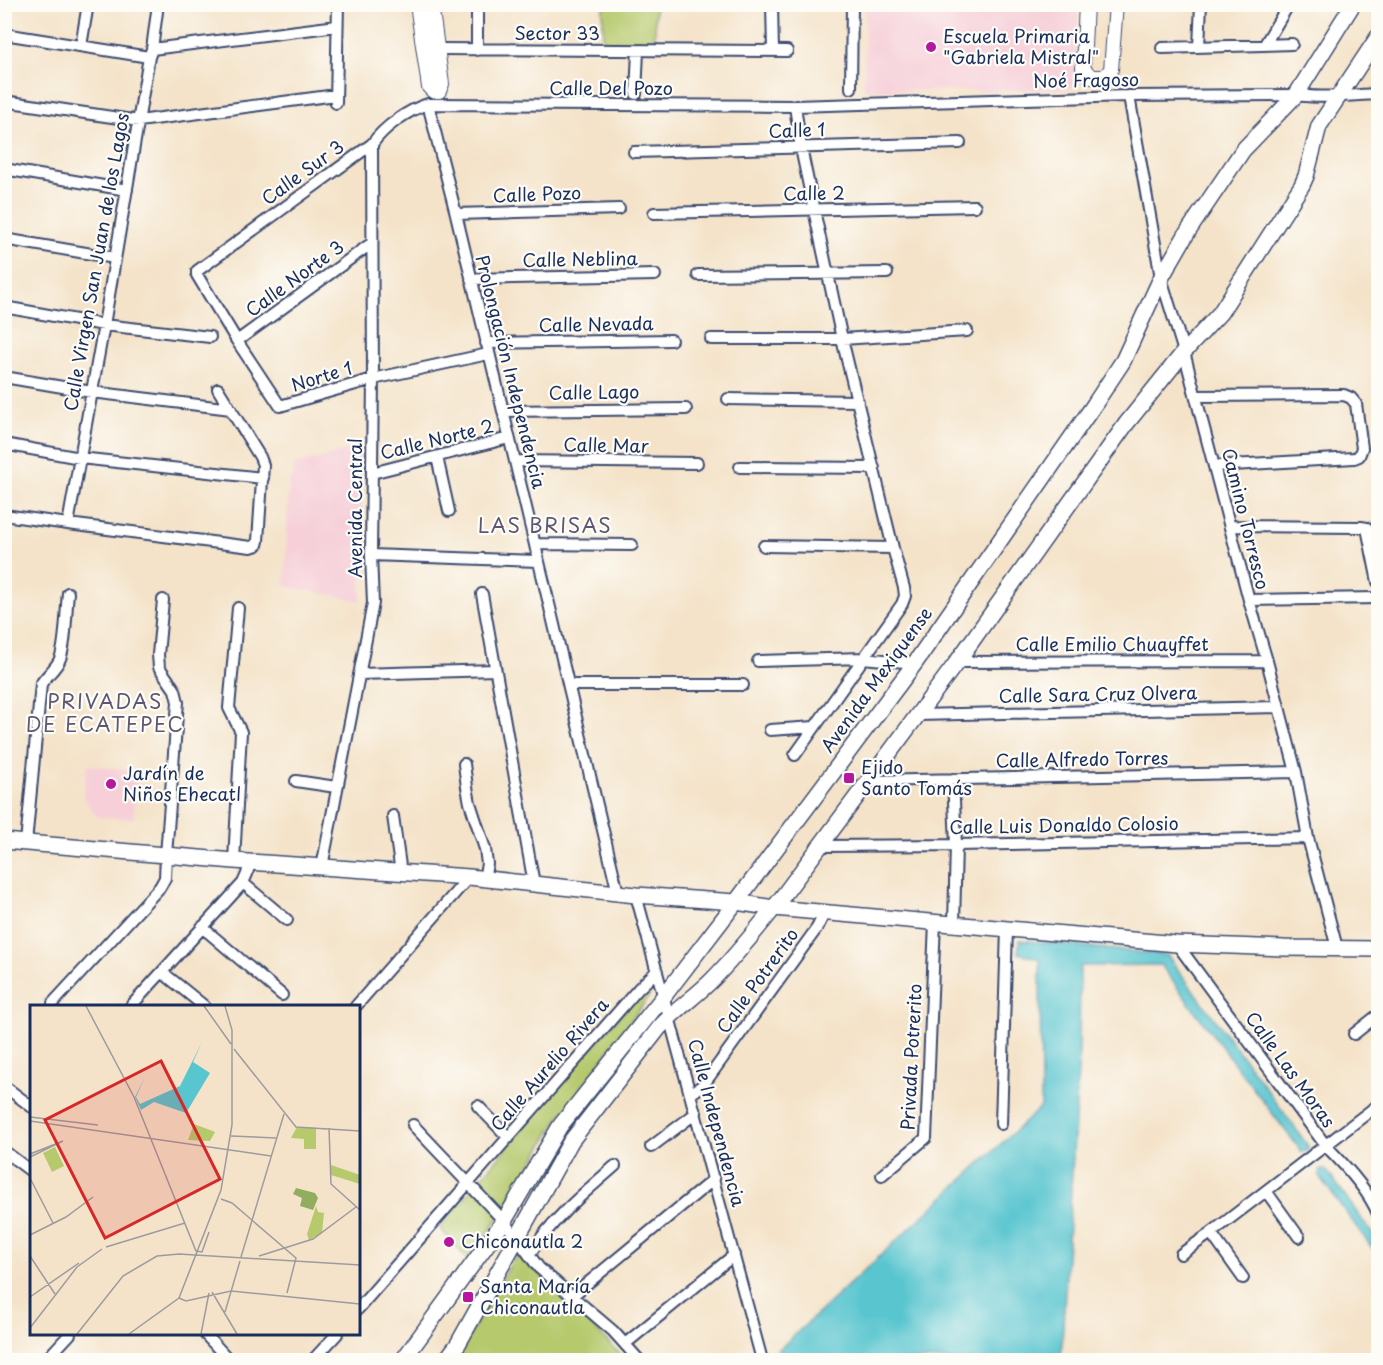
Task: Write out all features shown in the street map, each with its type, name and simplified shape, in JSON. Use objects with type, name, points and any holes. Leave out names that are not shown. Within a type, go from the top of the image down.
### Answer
[{"type":"main road","name":"Avenida Mexiquense","points":[[403,1360],[504,1221],[560,1126],[664,996],[915,663],[1117,370],[1161,278],[1187,233],[1243,150],[1296,95],[1353,4]]},
{"type":"main road","points":[[446,1360],[458,1344],[572,1141],[670,1016],[711,980],[774,908],[957,662],[1126,423],[1184,352],[1220,313],[1302,184],[1318,126],[1378,37]]},
{"type":"main road","points":[[4,841],[477,878],[636,895],[736,902],[774,908],[1178,944],[1378,949]]},
{"type":"street","points":[[81,46],[88,4]]},
{"type":"street","name":"Calle Virgen San Juan de los Lagos","points":[[68,524],[158,4]]},
{"type":"street","points":[[4,101],[138,121],[336,99],[338,4]]},
{"type":"street","points":[[417,4],[429,87],[433,91],[439,91],[442,84],[431,4]]},
{"type":"street","points":[[477,4],[477,50]]},
{"type":"street","points":[[772,4],[773,51]]},
{"type":"street","points":[[851,88],[852,4]]},
{"type":"street","points":[[1086,4],[1083,68],[1091,77],[1104,77],[1111,69],[1116,4]]},
{"type":"street","points":[[1199,47],[1201,4]]},
{"type":"street","points":[[1265,44],[1285,8]]},
{"type":"street","points":[[4,34],[81,46],[150,53],[337,26]]},
{"type":"street","points":[[1162,48],[1292,44]]},
{"type":"street","name":"Sector 33","points":[[438,49],[787,51]]},
{"type":"street","points":[[636,94],[638,51]]},
{"type":"street","name":"Noé Fragoso","points":[[795,106],[1129,96],[1296,95],[1330,97],[1378,94]]},
{"type":"street","name":"Camino Torresco","points":[[1129,96],[1161,278],[1184,352],[1267,661],[1296,772],[1308,838],[1337,948]]},
{"type":"street","name":"Calle Del Pozo","points":[[428,104],[795,106]]},
{"type":"street","name":"Calle Sur 3","points":[[237,341],[197,275],[197,271],[372,144],[380,133],[416,108],[428,104]]},
{"type":"street","name":"Prolongación Independencia","points":[[428,104],[618,893]]},
{"type":"street","points":[[795,106],[801,148],[842,339],[905,596],[902,604],[795,755]]},
{"type":"street","name":"Calle 1","points":[[634,152],[960,143]]},
{"type":"street","name":"Avenida Central","points":[[322,867],[373,603],[371,555],[372,144]]},
{"type":"street","points":[[4,169],[127,190]]},
{"type":"street","name":"Calle 2","points":[[654,213],[975,206]]},
{"type":"street","name":"Calle Pozo","points":[[456,214],[619,209]]},
{"type":"street","points":[[4,239],[114,258]]},
{"type":"street","name":"Calle Norte 3","points":[[237,341],[372,243]]},
{"type":"street","points":[[698,275],[887,273]]},
{"type":"street","name":"Calle Neblina","points":[[471,279],[655,275]]},
{"type":"street","points":[[4,307],[104,326],[210,337]]},
{"type":"street","points":[[711,339],[842,339],[967,331]]},
{"type":"street","name":"Calle Nevada","points":[[373,379],[487,349],[671,340]]},
{"type":"street","name":"Norte 1","points":[[237,341],[280,406],[373,379]]},
{"type":"street","points":[[4,376],[92,392],[231,409]]},
{"type":"street","points":[[4,515],[251,547],[257,545],[263,465],[218,388]]},
{"type":"street","points":[[1196,396],[1344,395],[1356,404],[1362,448],[1359,456],[1215,466]]},
{"type":"street","points":[[728,399],[858,400]]},
{"type":"street","name":"Calle Lago","points":[[503,411],[686,409]]},
{"type":"street","name":"Calle Norte 2","points":[[372,473],[509,438]]},
{"type":"street","points":[[4,444],[80,458],[262,478]]},
{"type":"street","points":[[436,457],[449,511]]},
{"type":"street","name":"Calle Mar","points":[[515,461],[697,464]]},
{"type":"street","points":[[740,467],[874,468]]},
{"type":"street","points":[[1230,526],[1361,526],[1367,528],[1378,582]]},
{"type":"street","points":[[535,544],[632,545]]},
{"type":"street","points":[[764,546],[893,548]]},
{"type":"street","points":[[371,555],[538,561]]},
{"type":"street","points":[[26,843],[41,684],[59,663],[63,652],[68,593]]},
{"type":"street","points":[[482,594],[534,884]]},
{"type":"street","points":[[1249,600],[1378,598]]},
{"type":"street","points":[[51,1001],[160,887],[165,878],[178,702],[175,690],[159,667],[163,600]]},
{"type":"street","points":[[131,1005],[243,883],[247,874],[242,861],[241,732],[229,708],[238,608]]},
{"type":"street","points":[[758,661],[863,658],[915,663]]},
{"type":"street","name":"Calle Emilio Chuayffet","points":[[957,662],[1267,661]]},
{"type":"street","points":[[358,674],[495,670]]},
{"type":"street","points":[[569,685],[743,685]]},
{"type":"street","name":"Calle Sara Cruz Olvera","points":[[918,715],[1278,707]]},
{"type":"street","points":[[770,730],[814,727]]},
{"type":"street","points":[[357,1005],[477,878],[487,864],[485,849],[470,803],[464,764]]},
{"type":"street","name":"Calle Alfredo Torres","points":[[869,781],[1296,772]]},
{"type":"street","points":[[953,779],[956,845],[954,924]]},
{"type":"street","points":[[296,781],[336,788]]},
{"type":"street","points":[[393,816],[401,873]]},
{"type":"street","name":"Calle Luis Donaldo Colosio","points":[[820,846],[1308,838]]},
{"type":"street","points":[[243,883],[287,920]]},
{"type":"street","name":"Calle Independencia","points":[[636,895],[762,1360]]},
{"type":"street","name":"Calle Potrerito","points":[[691,1094],[704,1084],[817,928],[825,912]]},
{"type":"street","name":"Privada Potrerito","points":[[882,1175],[926,1138],[934,922]]},
{"type":"street","points":[[202,927],[282,995]]},
{"type":"street","points":[[1001,1124],[1007,929]]},
{"type":"street","name":"Calle Las Moras","points":[[1178,944],[1326,1146],[1376,1201],[1378,1214]]},
{"type":"street","name":"Calle Aurelio Rivera","points":[[360,1307],[639,988],[657,971]]},
{"type":"street","points":[[162,972],[203,1005]]},
{"type":"street","points":[[1354,1034],[1378,1016]]},
{"type":"street","points":[[4,1086],[30,1106]]},
{"type":"street","points":[[1181,1254],[1378,1105]]},
{"type":"street","points":[[478,1106],[509,1138]]},
{"type":"street","points":[[651,1147],[696,1113]]},
{"type":"street","points":[[413,1125],[504,1221],[539,1268],[613,1331],[639,1360]]},
{"type":"street","points":[[4,1151],[30,1170]]},
{"type":"street","points":[[529,1255],[539,1239],[575,1201],[615,1166]]},
{"type":"street","points":[[572,1296],[714,1179]]},
{"type":"street","points":[[1266,1191],[1299,1237]]},
{"type":"street","points":[[1211,1233],[1243,1278]]},
{"type":"street","points":[[625,1344],[734,1255]]},
{"type":"street","points":[[46,1360],[69,1335]]},
{"type":"street","points":[[206,1335],[229,1360]]},
{"type":"street","points":[[313,1360],[336,1335]]},
{"type":"shaded area","name":"Escuela Primaria \"Gabriela Mistral\"","points":[[865,5],[1079,5],[1073,88],[997,91],[864,90]]},
{"type":"shaded area","points":[[362,447],[361,601],[285,586],[289,480],[293,478],[294,465]]},
{"type":"shaded area","name":"Jardín de Niños Ehecatl","points":[[87,765],[138,771],[133,819],[97,817],[83,797]]},
{"type":"green space","points":[[603,5],[655,5],[655,42],[603,42]]},
{"type":"green space","points":[[645,988],[650,995],[557,1121],[502,1214],[468,1260],[440,1228],[576,1064]]},
{"type":"green space","points":[[518,1252],[626,1360],[455,1360]]},
{"type":"water","points":[[1020,940],[1167,955],[1308,1146],[1308,1151],[1302,1152],[1161,965],[1080,966],[1079,1053],[1061,1360],[782,1360],[776,1352],[1041,1107],[1040,959],[1018,953]]},
{"type":"water","points":[[1321,1169],[1327,1171],[1378,1242],[1378,1256],[1319,1176]]},
{"type":"place","name":"Escuela Primaria \"Gabriela Mistral\"","points":[[931,47]]},
{"type":"place","name":"Ejido Santo Tomás","points":[[849,778]]},
{"type":"place","name":"Jardín de Niños Ehecatl","points":[[111,784]]},
{"type":"place","name":"Chiconautla 2","points":[[449,1242]]},
{"type":"place","name":"Santa María Chiconautla","points":[[468,1297]]},
{"type":"district","name":"LAS BRISAS","points":[[545,526]]},
{"type":"district","name":"PRIVADAS DE ECATEPEC","points":[[105,714]]}]
